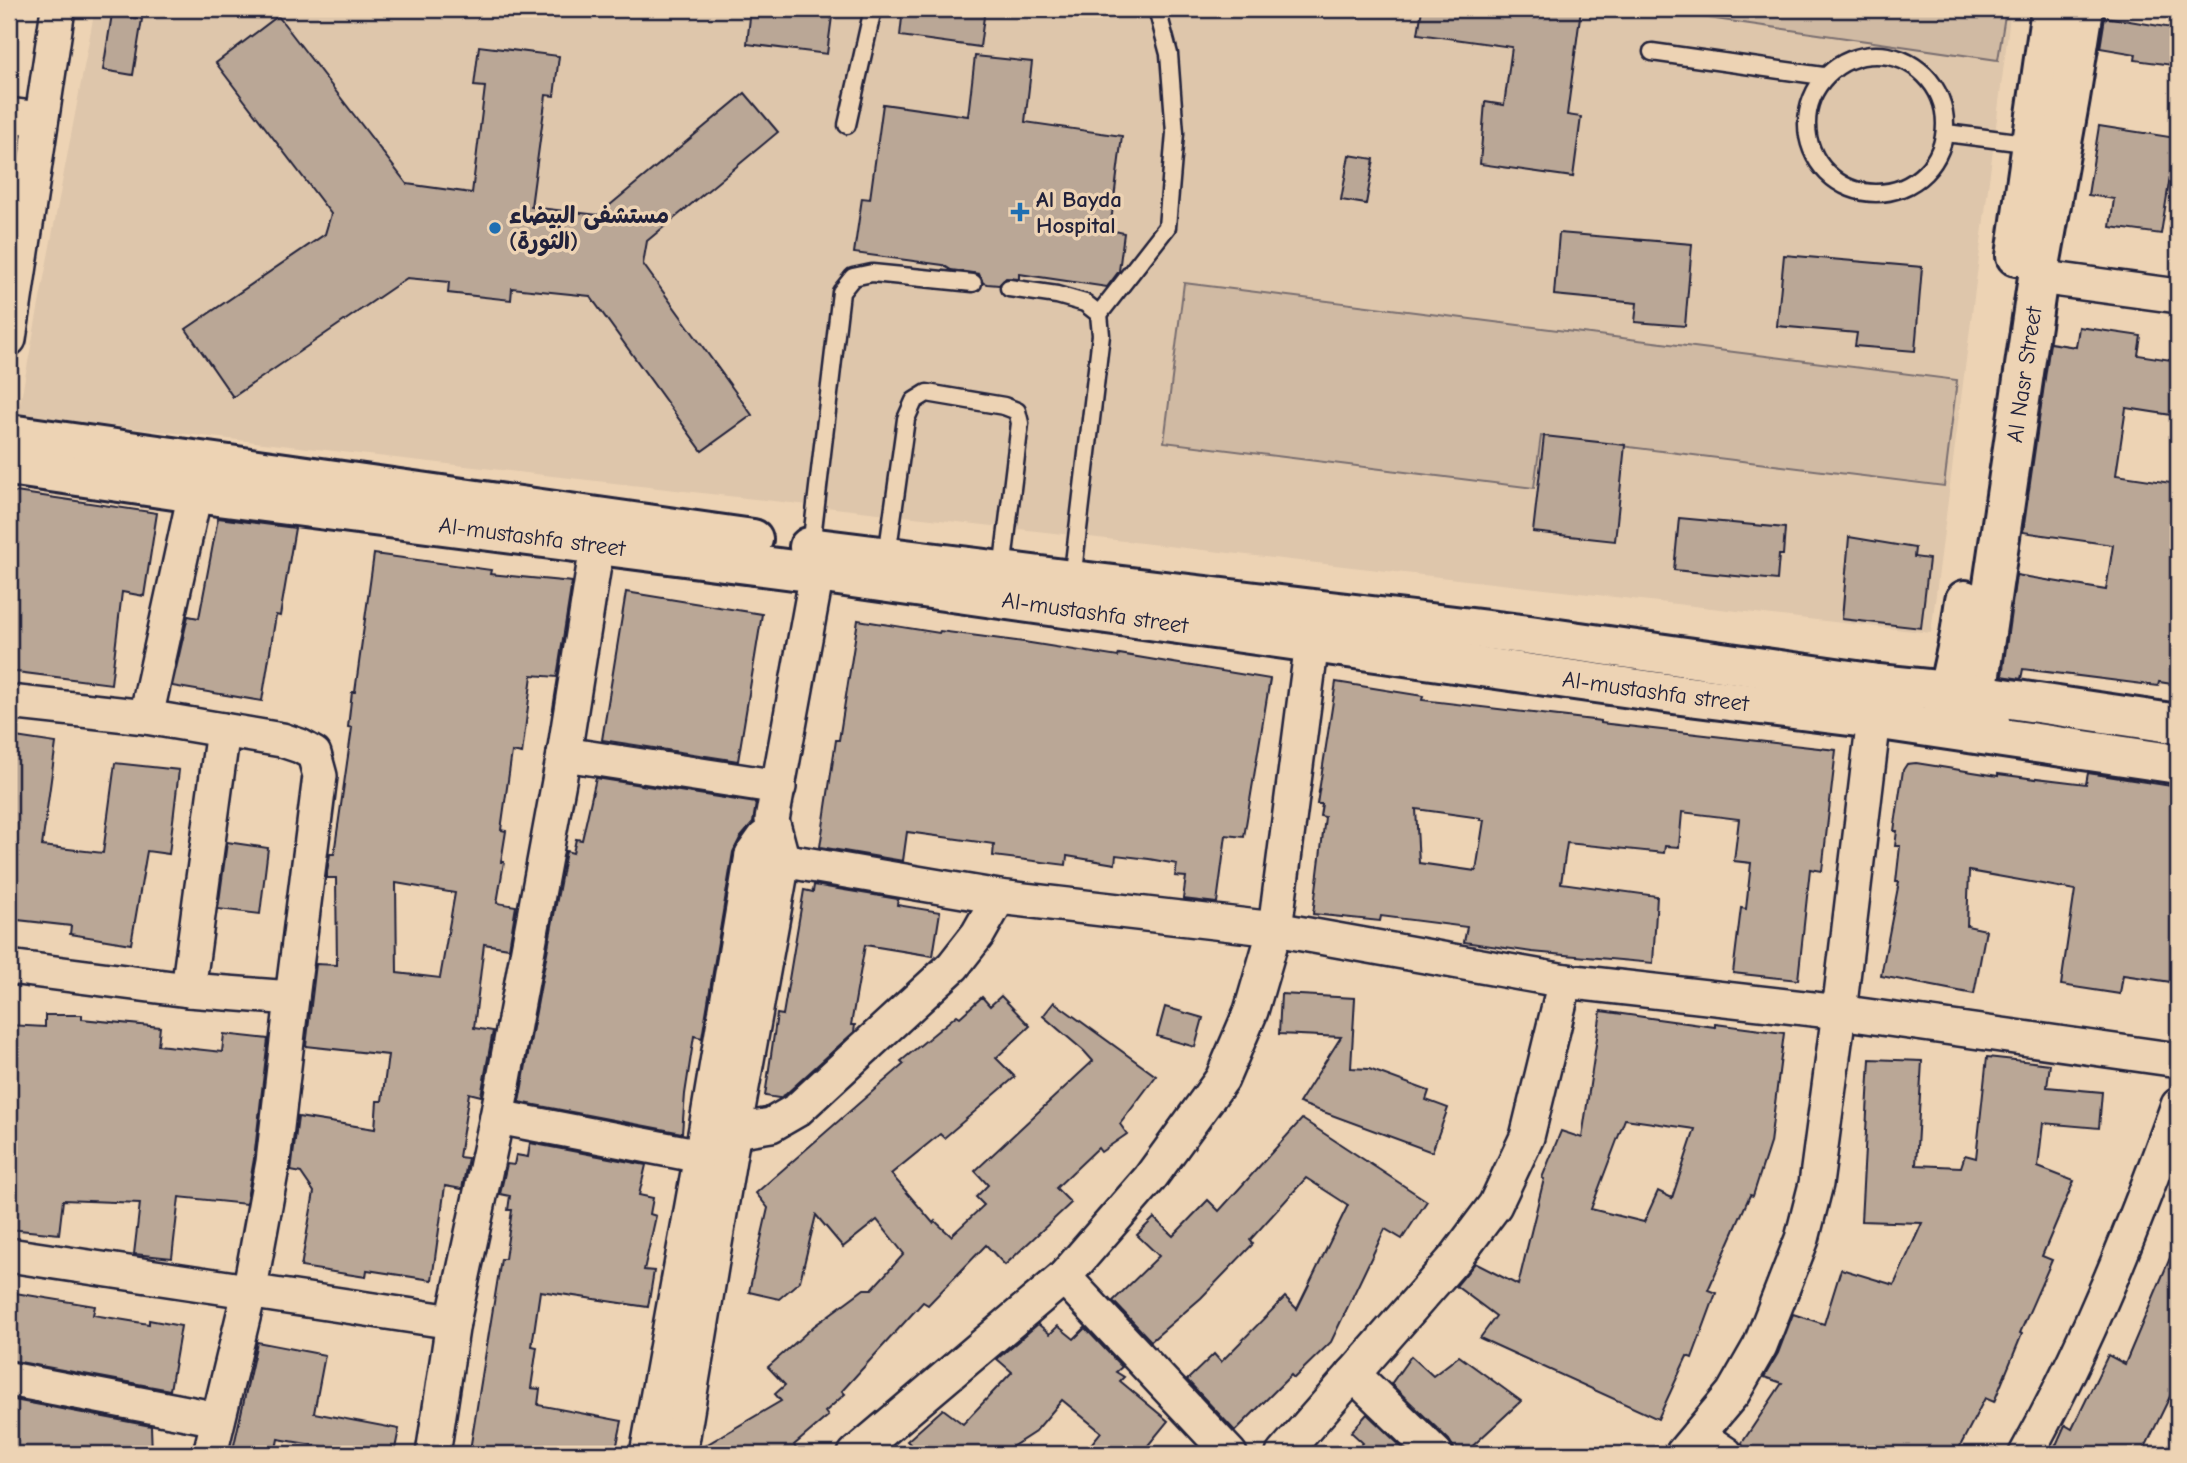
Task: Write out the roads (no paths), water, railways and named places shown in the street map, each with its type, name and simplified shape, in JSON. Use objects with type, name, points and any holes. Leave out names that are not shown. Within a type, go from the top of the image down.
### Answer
[{"type":"main road","name":"Al Nasr Street","points":[[1945,731],[1962,692],[2038,276],[2055,95],[2051,9]]},
{"type":"main road","name":"Al Nasr Street","points":[[1962,692],[1960,635],[2033,144],[2055,95],[2084,9]]},
{"type":"main road","name":"Al-mustashfa street","points":[[9,434],[814,560],[1314,626]]},
{"type":"main road","name":"Al-mustashfa street","points":[[9,466],[597,546],[814,560],[887,556],[1072,580],[1681,695],[1876,701],[1962,692],[2178,724]]},
{"type":"main road","points":[[1962,692],[1996,736]]},
{"type":"main road","name":"Al-mustashfa street","points":[[1876,701],[1945,731],[1996,736],[2178,764]]},
{"type":"street","points":[[9,339],[24,117],[58,9]]},
{"type":"street","points":[[2038,276],[2178,296]]},
{"type":"street","points":[[146,717],[195,493]]},
{"type":"street","points":[[433,1454],[453,1322],[497,1117],[564,754],[597,546]]},
{"type":"street","points":[[680,1454],[735,1131],[772,820],[814,560]]},
{"type":"street","points":[[855,1454],[1064,1277],[1150,1178],[1222,1079],[1251,1011],[1275,929],[1314,626]]},
{"type":"street","points":[[1726,1454],[1690,1445],[1732,1393],[1760,1346],[1802,1239],[1816,1184],[1876,701]]},
{"type":"street","points":[[9,702],[146,717],[282,740],[314,754],[320,776],[273,1161],[249,1293],[210,1454]]},
{"type":"street","points":[[188,990],[223,730]]},
{"type":"street","points":[[564,754],[779,787]]},
{"type":"street","points":[[768,858],[999,897],[1275,929],[1565,981],[1839,1012],[2178,1060]]},
{"type":"street","points":[[647,1454],[701,1156],[768,858]]},
{"type":"street","points":[[735,1131],[771,1125],[797,1110],[953,966],[978,934],[999,897]]},
{"type":"street","points":[[9,967],[188,990],[292,998]]},
{"type":"street","points":[[1283,1454],[1456,1257],[1495,1205],[1527,1137],[1565,981]]},
{"type":"street","points":[[2026,1454],[2084,1341],[2140,1210],[2178,1105]]},
{"type":"street","points":[[497,1117],[701,1156]]},
{"type":"street","points":[[9,1255],[453,1322]]},
{"type":"street","points":[[1064,1277],[1230,1454]]},
{"type":"street","points":[[1353,1374],[1436,1454]]},
{"type":"street","points":[[9,1379],[218,1419]]},
{"type":"lane","points":[[847,125],[873,9]]},
{"type":"lane","points":[[1072,580],[1101,335],[1099,314],[1167,227],[1175,133],[1169,54],[1157,9]]},
{"type":"lane","points":[[1652,52],[1823,76]]},
{"type":"lane","points":[[1888,54],[1921,69],[1942,97],[1946,133],[1934,163],[1910,185],[1879,194],[1846,188],[1820,167],[1807,137],[1807,105],[1823,76],[1853,56],[1888,54]]},
{"type":"lane","points":[[1946,133],[2033,144]]},
{"type":"lane","points":[[814,560],[841,292],[853,277],[872,273],[974,283]]},
{"type":"lane","points":[[1009,288],[1057,295],[1085,303],[1099,314]]},
{"type":"lane","points":[[887,556],[905,419],[914,401],[927,393],[1004,406],[1017,411],[1020,423],[1002,571]]},
{"type":"place","name":"Al Bayda Hospital","points":[[1020,212]]},
{"type":"place","name":"مستشفى البيضاء (الثورة)","points":[[495,228]]}]
